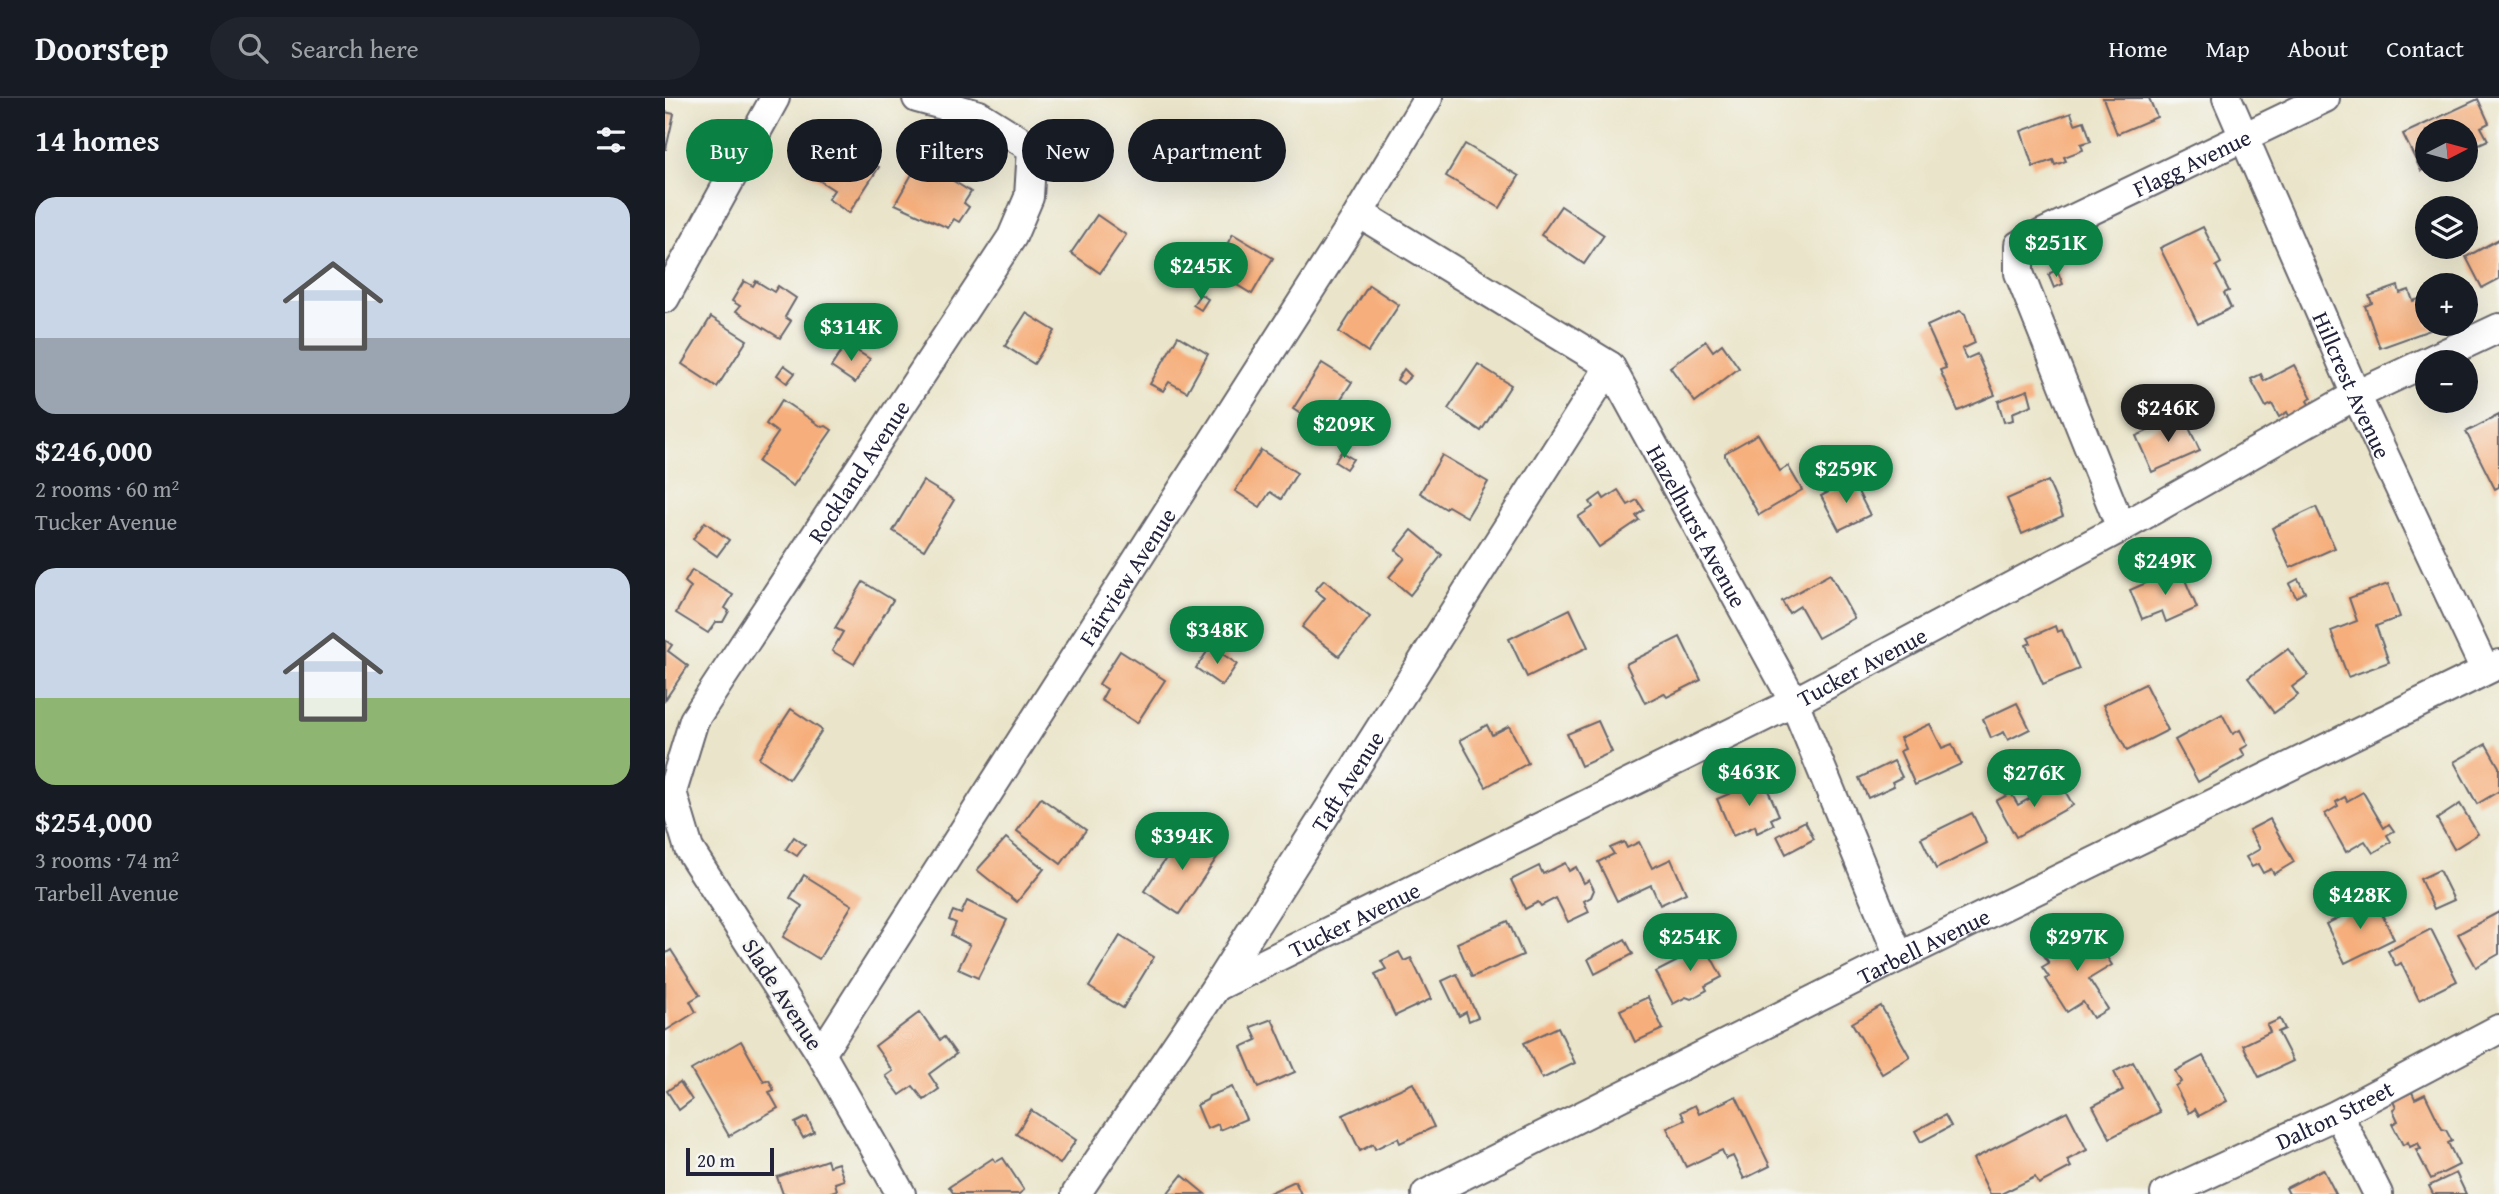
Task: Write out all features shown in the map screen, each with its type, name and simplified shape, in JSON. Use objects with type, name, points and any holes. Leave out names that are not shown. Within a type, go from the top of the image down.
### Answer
[{"type":"street","points":[[665,299],[775,98]]},
{"type":"street","name":"Rockland Avenue","points":[[671,792],[694,720],[1011,237],[1029,197],[1032,148],[979,115],[917,98]]},
{"type":"street","name":"Fairview Avenue","points":[[821,1054],[1359,213],[1428,98]]},
{"type":"street","name":"Hillcrest Avenue","points":[[2227,98],[2355,395],[2492,667]]},
{"type":"street","name":"Flagg Avenue","points":[[2121,528],[2019,273],[2019,245],[2325,98]]},
{"type":"street","name":"Hazelhurst Avenue","points":[[1359,213],[1610,366],[1794,702],[1899,957]]},
{"type":"street","name":"Tucker Avenue","points":[[1216,987],[1794,702],[2121,528],[2355,395],[2499,328]]},
{"type":"street","name":"Taft Avenue","points":[[1076,1194],[1216,987],[1610,366]]},
{"type":"street","name":"Tarbell Avenue","points":[[1426,1194],[1899,957],[2492,667]]},
{"type":"street","name":"Slade Avenue","points":[[671,792],[689,849],[821,1054],[901,1194]]},
{"type":"street","name":"Dalton Street","points":[[2165,1194],[2338,1114],[2499,1029]]},
{"type":"street","points":[[2338,1114],[2378,1194]]},
{"type":"building","points":[[2103,98],[2149,98],[2157,117],[2117,134]]},
{"type":"building","points":[[2478,99],[2489,123],[2481,127],[2488,140],[2478,145],[2478,119],[2435,119]]},
{"type":"building","points":[[665,112],[674,114],[666,149],[665,149]]},
{"type":"building","points":[[2071,113],[2075,124],[2084,121],[2091,141],[2081,144],[2083,150],[2064,157],[2066,161],[2055,165],[2053,160],[2033,167],[2021,131]]},
{"type":"building","points":[[2415,128],[2415,159],[2403,134]]},
{"type":"building","points":[[1465,144],[1519,176],[1500,208],[1446,176]]},
{"type":"building","points":[[822,182],[869,182],[849,213],[828,199],[834,190]]},
{"type":"building","points":[[908,182],[955,182],[971,192],[964,203],[969,207],[959,222],[954,219],[948,228],[895,204]]},
{"type":"building","points":[[1561,206],[1604,235],[1584,264],[1541,235]]},
{"type":"building","points":[[1097,215],[1126,235],[1100,273],[1071,253]]},
{"type":"building","points":[[2203,227],[2221,263],[2216,266],[2229,291],[2224,293],[2231,308],[2198,324],[2160,248]]},
{"type":"building","points":[[1233,234],[1273,258],[1252,294],[1212,270]]},
{"type":"building","points":[[2499,239],[2499,279],[2482,288],[2478,273],[2474,273],[2467,259],[2478,259],[2478,250]]},
{"type":"building","points":[[2057,270],[2063,284],[2054,288],[2049,276]]},
{"type":"building","points":[[744,281],[753,286],[756,281],[774,292],[778,286],[796,298],[785,317],[791,321],[780,338],[736,311],[740,306],[732,301]]},
{"type":"building","points":[[1369,285],[1399,305],[1368,352],[1339,332]]},
{"type":"building","points":[[2398,286],[2400,293],[2409,290],[2415,300],[2415,335],[2380,348],[2365,306],[2372,303],[2369,296]]},
{"type":"building","points":[[1200,294],[1208,299],[1201,310],[1193,305]]},
{"type":"building","points":[[1960,311],[1965,314],[1975,343],[1962,349],[1966,359],[1977,354],[1995,395],[1958,411],[1940,370],[1946,368],[1927,326]]},
{"type":"building","points":[[1026,313],[1055,331],[1034,364],[1005,346]]},
{"type":"building","points":[[711,317],[747,340],[717,387],[682,364]]},
{"type":"building","points":[[1178,336],[1208,354],[1187,392],[1169,382],[1163,391],[1150,384]]},
{"type":"building","points":[[1706,341],[1713,351],[1722,344],[1739,368],[1695,402],[1670,367]]},
{"type":"building","points":[[846,344],[870,359],[855,383],[831,367]]},
{"type":"building","points":[[1322,363],[1352,382],[1335,408],[1348,417],[1336,437],[1293,409]]},
{"type":"building","points":[[1478,364],[1511,385],[1481,431],[1448,409]]},
{"type":"building","points":[[784,365],[795,373],[787,383],[777,375]]},
{"type":"building","points":[[2294,365],[2312,398],[2307,401],[2311,407],[2290,418],[2287,412],[2279,417],[2272,404],[2266,407],[2251,379],[2261,374],[2264,381]]},
{"type":"building","points":[[1404,369],[1411,376],[1403,384],[1397,380]]},
{"type":"building","points":[[2028,390],[2032,405],[2012,413],[2013,420],[2004,422],[1998,401]]},
{"type":"building","points":[[782,400],[822,427],[826,426],[832,430],[793,486],[758,462],[778,433],[766,424]]},
{"type":"building","points":[[2183,415],[2200,451],[2152,472],[2136,436]]},
{"type":"building","points":[[2499,415],[2499,487],[2495,489],[2466,432]]},
{"type":"building","points":[[1758,434],[1780,471],[1788,466],[1802,490],[1759,515],[1725,456],[1725,453]]},
{"type":"building","points":[[1261,450],[1297,473],[1281,499],[1270,492],[1260,507],[1235,491]]},
{"type":"building","points":[[1341,452],[1353,459],[1346,469],[1335,462]]},
{"type":"building","points":[[1442,455],[1488,482],[1467,517],[1448,506],[1446,509],[1420,493]]},
{"type":"building","points":[[1852,480],[1870,515],[1839,530],[1821,496]]},
{"type":"building","points":[[923,481],[954,500],[924,550],[893,531]]},
{"type":"building","points":[[2048,481],[2063,516],[2022,534],[2007,499]]},
{"type":"building","points":[[1618,490],[1628,505],[1637,500],[1644,510],[1636,516],[1639,520],[1599,547],[1578,517],[1593,507],[1590,502],[1601,494],[1604,499]]},
{"type":"building","points":[[2316,507],[2335,548],[2290,568],[2272,528]]},
{"type":"building","points":[[705,522],[729,540],[717,556],[693,539]]},
{"type":"building","points":[[1412,530],[1442,555],[1410,595],[1389,577],[1405,558],[1396,550]]},
{"type":"building","points":[[2180,568],[2197,608],[2166,622],[2162,611],[2142,619],[2130,590]]},
{"type":"building","points":[[692,570],[733,595],[725,608],[729,611],[723,622],[716,622],[708,633],[676,613],[691,587],[685,582]]},
{"type":"building","points":[[1830,574],[1854,618],[1818,638],[1800,606],[1789,613],[1782,601]]},
{"type":"building","points":[[2298,579],[2305,592],[2296,597],[2289,584]]},
{"type":"building","points":[[1324,580],[1370,617],[1339,656],[1302,627],[1325,598],[1315,590]]},
{"type":"building","points":[[863,582],[893,600],[854,664],[832,651],[843,632],[835,628]]},
{"type":"building","points":[[2388,584],[2400,617],[2376,626],[2389,662],[2348,677],[2331,631],[2357,621],[2349,598]]},
{"type":"building","points":[[1570,609],[1588,647],[1527,677],[1509,639]]},
{"type":"building","points":[[2055,626],[2057,632],[2062,630],[2079,669],[2043,684],[2026,645],[2031,643],[2028,638]]},
{"type":"building","points":[[1680,637],[1701,680],[1667,697],[1664,693],[1645,703],[1626,664]]},
{"type":"building","points":[[665,640],[672,645],[668,651],[688,666],[665,700]]},
{"type":"building","points":[[1211,646],[1237,664],[1222,686],[1196,668]]},
{"type":"building","points":[[2288,649],[2308,675],[2292,687],[2298,695],[2274,713],[2248,678]]},
{"type":"building","points":[[1120,651],[1165,680],[1137,723],[1101,700],[1107,689],[1099,684]]},
{"type":"building","points":[[2145,684],[2168,730],[2127,751],[2103,705]]},
{"type":"building","points":[[2017,703],[2030,729],[2008,740],[2004,732],[1991,738],[1983,719]]},
{"type":"building","points":[[791,709],[822,730],[789,779],[759,758]]},
{"type":"building","points":[[2222,714],[2233,734],[2240,730],[2248,745],[2241,749],[2245,756],[2198,782],[2175,740]]},
{"type":"building","points":[[1598,721],[1612,752],[1581,766],[1567,734]]},
{"type":"building","points":[[1930,724],[1942,748],[1952,744],[1961,764],[1915,785],[1900,751],[1905,749],[1900,738]]},
{"type":"building","points":[[1487,725],[1492,735],[1509,726],[1528,763],[1486,787],[1460,740]]},
{"type":"building","points":[[2486,744],[2499,767],[2499,791],[2477,804],[2454,762]]},
{"type":"building","points":[[1894,761],[1902,777],[1892,782],[1894,786],[1868,798],[1859,778]]},
{"type":"building","points":[[1763,779],[1779,815],[1771,819],[1774,825],[1757,833],[1755,826],[1733,836],[1717,799]]},
{"type":"building","points":[[2060,782],[2073,805],[2016,837],[1996,801],[2011,793],[2018,805]]},
{"type":"building","points":[[2363,792],[2384,828],[2389,824],[2394,831],[2387,835],[2391,842],[2373,853],[2365,841],[2346,852],[2325,814],[2338,806],[2336,802],[2345,797],[2347,801]]},
{"type":"building","points":[[1041,798],[1086,830],[1061,864],[1017,831]]},
{"type":"building","points":[[2460,804],[2478,834],[2454,849],[2437,819]]},
{"type":"building","points":[[1972,813],[1987,843],[1936,869],[1921,838]]},
{"type":"building","points":[[2270,819],[2294,862],[2274,874],[2271,869],[2263,873],[2258,864],[2252,867],[2246,857],[2260,849],[2249,830]]},
{"type":"building","points":[[1805,821],[1814,839],[1786,854],[1777,836]]},
{"type":"building","points":[[1185,830],[1220,853],[1179,914],[1144,891]]},
{"type":"building","points":[[794,837],[805,845],[797,856],[786,849]]},
{"type":"building","points":[[1006,838],[1044,869],[1017,902],[977,870]]},
{"type":"building","points":[[1624,842],[1627,848],[1639,842],[1652,868],[1671,859],[1686,893],[1660,905],[1651,885],[1617,901],[1598,862],[1614,854],[1610,848]]},
{"type":"building","points":[[1565,863],[1569,871],[1576,867],[1584,883],[1589,880],[1594,890],[1591,897],[1584,901],[1589,912],[1568,922],[1556,898],[1541,906],[1538,902],[1525,909],[1511,880],[1539,866],[1543,874]]},
{"type":"building","points":[[2439,870],[2454,900],[2434,909],[2420,879]]},
{"type":"building","points":[[804,875],[852,905],[819,959],[783,937],[802,906],[790,898]]},
{"type":"building","points":[[2375,900],[2394,939],[2345,963],[2326,924]]},
{"type":"building","points":[[967,901],[1007,920],[978,978],[958,969],[970,945],[951,935],[956,923],[949,920],[953,911],[961,914]]},
{"type":"building","points":[[2499,912],[2499,954],[2476,967],[2458,934]]},
{"type":"building","points":[[1508,921],[1523,955],[1472,977],[1457,943]]},
{"type":"building","points":[[2431,929],[2457,981],[2419,1000],[2401,963],[2396,966],[2388,951]]},
{"type":"building","points":[[2090,931],[2112,965],[2089,979],[2108,1009],[2093,1018],[2083,1002],[2067,1012],[2046,979],[2049,977],[2042,967],[2049,963],[2043,954],[2067,939],[2070,944]]},
{"type":"building","points":[[1120,936],[1154,957],[1123,1008],[1089,987]]},
{"type":"building","points":[[1700,936],[1722,977],[1705,986],[1707,990],[1691,999],[1686,997],[1673,1004],[1656,972],[1693,953],[1687,942]]},
{"type":"building","points":[[1625,939],[1633,954],[1595,974],[1588,959]]},
{"type":"building","points":[[671,950],[700,995],[690,1001],[696,1012],[665,1031],[665,954]]},
{"type":"building","points":[[1399,952],[1404,961],[1411,958],[1431,999],[1395,1016],[1375,974],[1386,969],[1381,961]]},
{"type":"building","points":[[1457,974],[1478,1017],[1469,1021],[1466,1012],[1459,1016],[1442,981]]},
{"type":"building","points":[[1648,997],[1663,1029],[1635,1042],[1620,1010]]},
{"type":"building","points":[[1881,1006],[1910,1057],[1882,1074],[1852,1023]]},
{"type":"building","points":[[920,1012],[940,1040],[944,1037],[956,1054],[929,1074],[939,1089],[924,1100],[913,1086],[900,1095],[886,1076],[893,1071],[875,1046]]},
{"type":"building","points":[[1272,1019],[1295,1072],[1258,1088],[1241,1047],[1257,1040],[1251,1027]]},
{"type":"building","points":[[2280,1019],[2285,1029],[2278,1032],[2293,1061],[2259,1077],[2243,1045],[2270,1032],[2267,1025]]},
{"type":"building","points":[[1558,1027],[1575,1063],[1542,1079],[1524,1043]]},
{"type":"building","points":[[741,1041],[764,1082],[769,1080],[774,1090],[769,1092],[778,1108],[729,1136],[691,1070]]},
{"type":"building","points":[[2203,1056],[2227,1101],[2199,1116],[2195,1109],[2189,1113],[2175,1086],[2181,1082],[2175,1071]]},
{"type":"building","points":[[2133,1062],[2160,1112],[2110,1138],[2093,1106],[2123,1090],[2114,1072]]},
{"type":"building","points":[[680,1082],[692,1100],[679,1110],[667,1091]]},
{"type":"building","points":[[1413,1083],[1434,1127],[1400,1143],[1398,1138],[1375,1149],[1373,1144],[1360,1151],[1343,1115]]},
{"type":"building","points":[[1232,1087],[1246,1119],[1220,1130],[1218,1124],[1207,1129],[1197,1105],[1209,1096]]},
{"type":"building","points":[[2412,1092],[2415,1099],[2425,1094],[2442,1129],[2446,1130],[2452,1141],[2448,1143],[2459,1165],[2431,1179],[2416,1150],[2421,1149],[2418,1143],[2410,1147],[2408,1142],[2403,1145],[2392,1124],[2398,1121],[2393,1110],[2396,1108],[2393,1101]]},
{"type":"building","points":[[1736,1096],[1770,1166],[1744,1179],[1733,1156],[1726,1159],[1722,1150],[1686,1167],[1667,1128],[1685,1120],[1681,1112],[1695,1105],[1699,1114]]},
{"type":"building","points":[[1031,1110],[1076,1140],[1060,1164],[1016,1134]]},
{"type":"building","points":[[2067,1111],[2087,1150],[2067,1160],[2071,1167],[2039,1184],[2035,1177],[2001,1194],[1990,1194],[1973,1159]]},
{"type":"building","points":[[1945,1115],[1951,1126],[1921,1142],[1915,1131]]},
{"type":"building","points":[[807,1117],[814,1132],[803,1138],[795,1123]]},
{"type":"building","points":[[993,1158],[996,1162],[1003,1158],[1024,1190],[1019,1194],[954,1194],[949,1187]]},
{"type":"building","points":[[827,1160],[829,1166],[838,1163],[844,1180],[835,1183],[837,1190],[826,1194],[783,1194],[777,1177]]},
{"type":"building","points":[[2323,1169],[2336,1194],[2289,1194],[2286,1188]]},
{"type":"building","points":[[2456,1173],[2466,1194],[2433,1194],[2429,1186]]},
{"type":"building","points":[[1182,1175],[1205,1194],[1167,1194]]},
{"type":"building","points":[[1295,1181],[1301,1194],[1267,1194]]}]
